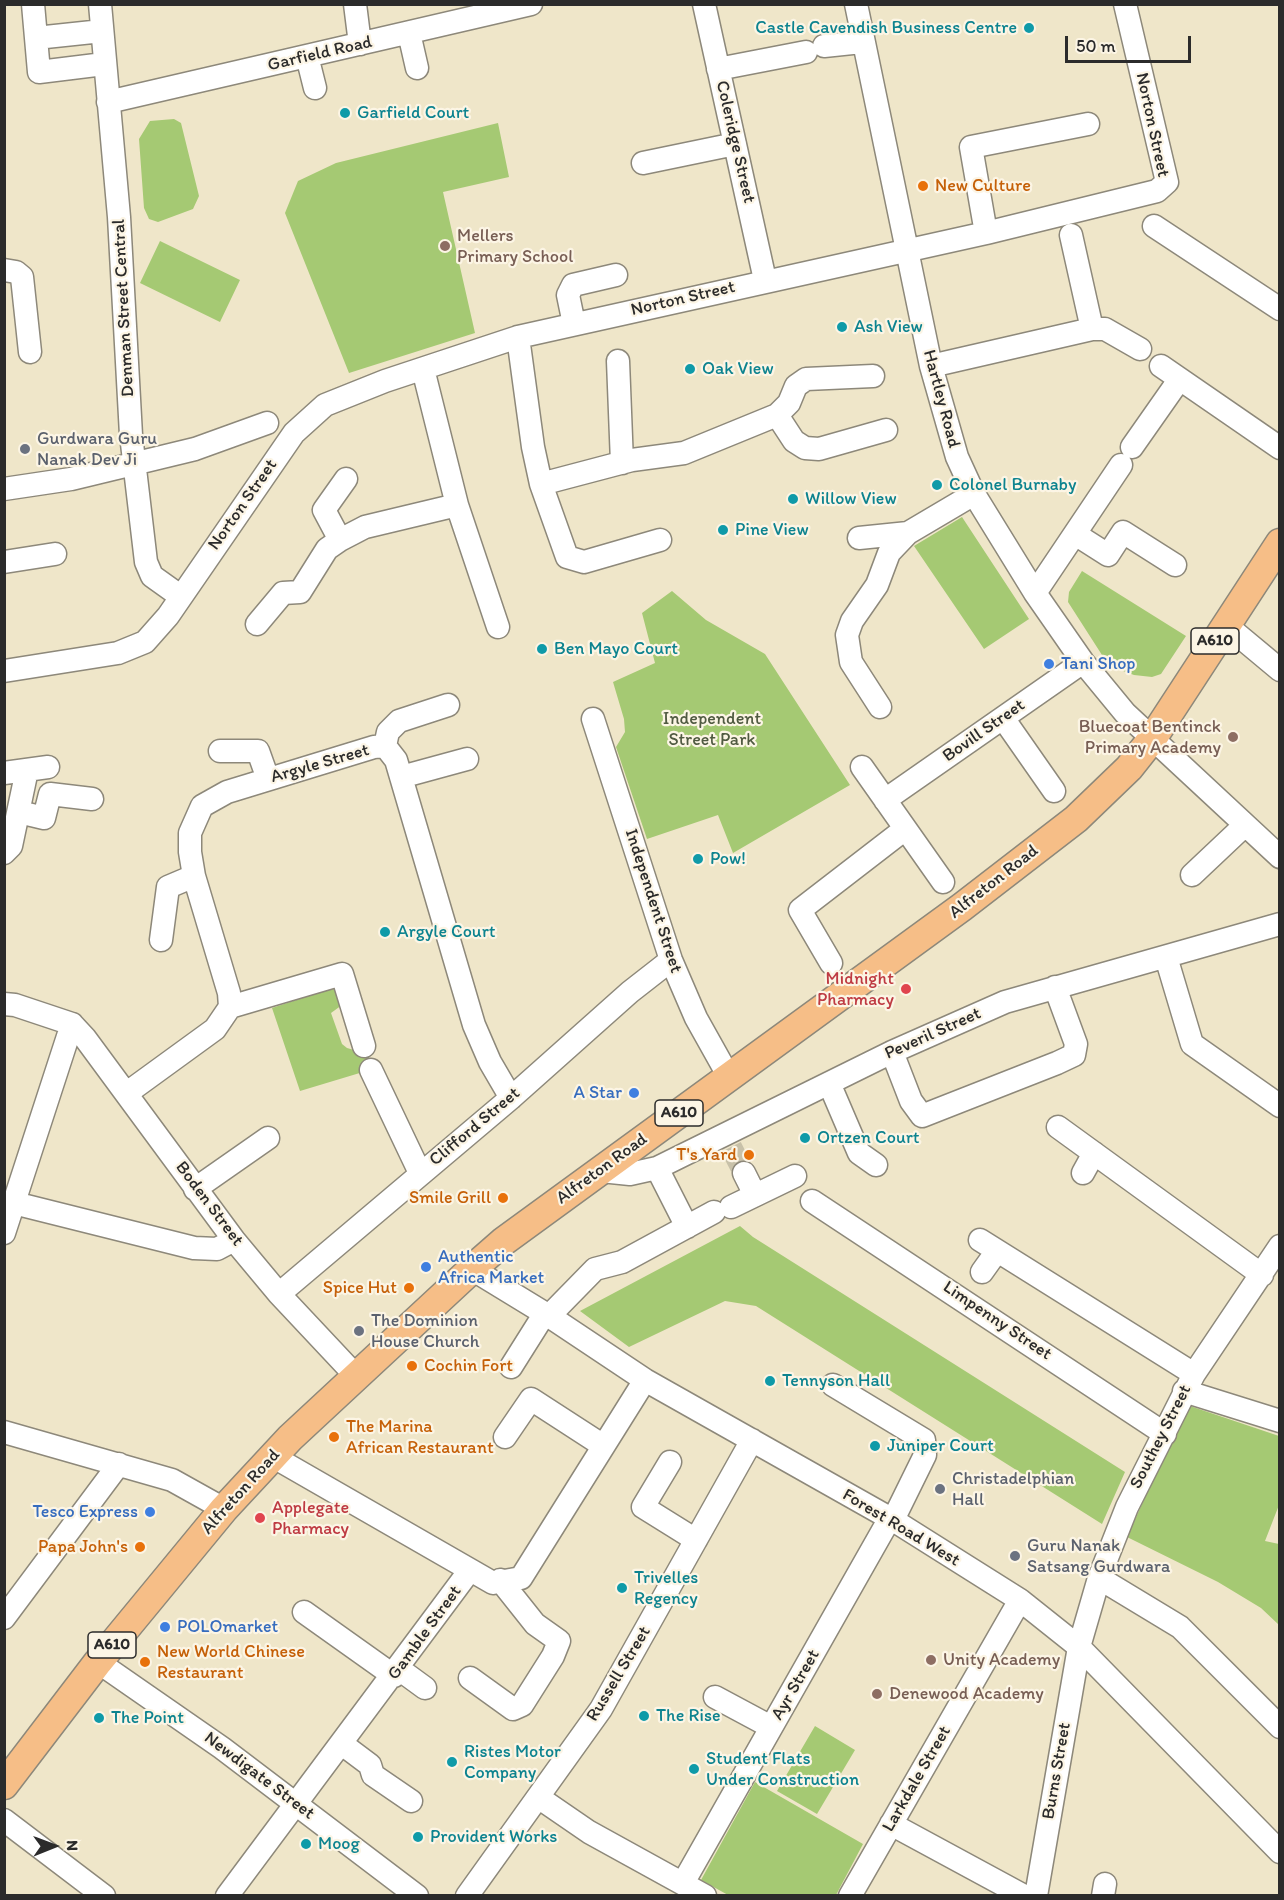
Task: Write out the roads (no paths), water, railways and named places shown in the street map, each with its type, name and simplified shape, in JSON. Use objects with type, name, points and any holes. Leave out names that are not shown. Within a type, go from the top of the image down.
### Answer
[{"type":"main road","name":"Alfreton Road","points":[[4,1785],[98,1662],[224,1509],[272,1456],[472,1269],[504,1241],[962,907],[1076,819],[1129,768],[1152,739],[1280,543]]},
{"type":"street","points":[[33,4],[39,72],[104,64]]},
{"type":"street","name":"Denman Street Central","points":[[100,4],[113,157],[133,464],[146,562],[152,576],[180,596]]},
{"type":"street","points":[[355,4],[360,44]]},
{"type":"street","name":"Garfield Road","points":[[108,102],[409,33],[490,9],[531,4]]},
{"type":"street","name":"Coleridge Street","points":[[704,4],[765,280]]},
{"type":"street","name":"Norton Street","points":[[4,671],[137,648],[158,630],[294,433],[325,405],[385,381],[518,337],[765,280],[986,233],[1158,191],[1167,182],[1125,4]]},
{"type":"street","name":"Hartley Road","points":[[856,5],[931,366],[957,457],[974,494],[1035,593],[1083,662],[1125,713],[1280,857]]},
{"type":"street","points":[[36,38],[102,31]]},
{"type":"street","points":[[409,33],[417,68]]},
{"type":"street","points":[[718,69],[862,42]]},
{"type":"street","points":[[307,56],[315,88]]},
{"type":"street","points":[[986,233],[971,147],[1088,124]]},
{"type":"street","points":[[654,154],[735,144]]},
{"type":"street","points":[[1154,226],[1280,309]]},
{"type":"street","points":[[1066,246],[1092,329]]},
{"type":"street","points":[[5,270],[16,272],[22,277],[30,352]]},
{"type":"street","points":[[574,324],[568,295],[573,285],[616,275]]},
{"type":"street","points":[[931,366],[1092,329],[1105,329],[1140,349]]},
{"type":"street","points":[[518,337],[533,447],[541,484],[567,557],[584,562],[660,540]]},
{"type":"street","points":[[618,361],[622,463]]},
{"type":"street","points":[[1161,366],[1280,448]]},
{"type":"street","points":[[423,369],[482,603],[498,627]]},
{"type":"street","points":[[541,484],[622,463],[684,453],[777,415],[789,403],[796,386],[806,380],[873,376]]},
{"type":"street","points":[[1035,593],[1179,380]]},
{"type":"street","points":[[777,415],[794,441],[805,448],[819,449],[886,430]]},
{"type":"street","points":[[4,489],[71,479],[195,449],[267,423]]},
{"type":"street","points":[[340,540],[324,510],[346,479]]},
{"type":"street","points":[[880,707],[851,662],[847,635],[852,621],[877,585],[889,553],[908,533],[974,494]]},
{"type":"street","points":[[256,624],[283,593],[312,584],[327,549],[340,540],[365,527],[457,505]]},
{"type":"street","points":[[1075,534],[1108,555],[1123,532],[1175,565]]},
{"type":"street","points":[[859,538],[908,533]]},
{"type":"street","points":[[4,562],[55,554]]},
{"type":"street","points":[[1226,625],[1280,670]]},
{"type":"street","name":"Bovill Street","points":[[885,801],[1083,662]]},
{"type":"street","points":[[385,746],[388,732],[399,721],[448,705]]},
{"type":"street","points":[[1003,718],[1054,791]]},
{"type":"street","name":"Independent Street","points":[[593,719],[671,960],[692,1010],[729,1077]]},
{"type":"street","name":"Argyle Street","points":[[230,1007],[229,993],[194,876],[190,832],[202,806],[227,792],[374,747],[385,746],[396,760],[474,1025],[490,1062],[511,1098]]},
{"type":"street","points":[[220,752],[258,751],[268,779]]},
{"type":"street","points":[[401,777],[467,759]]},
{"type":"street","points":[[862,767],[943,882]]},
{"type":"street","points":[[4,773],[38,769],[19,812],[11,846],[4,853]]},
{"type":"street","points":[[19,812],[44,818],[50,794],[92,798]]},
{"type":"street","points":[[1192,875],[1245,825]]},
{"type":"street","points":[[831,963],[800,910],[905,829]]},
{"type":"street","points":[[161,940],[168,887],[194,876]]},
{"type":"street","name":"Peveril Street","points":[[601,1171],[630,1174],[657,1168],[728,1141],[829,1083],[892,1052],[1005,1002],[1280,924]]},
{"type":"street","points":[[1166,957],[1192,1044],[1280,1106]]},
{"type":"street","name":"Clifford Street","points":[[279,1294],[511,1098],[630,992],[671,960]]},
{"type":"street","points":[[127,1093],[215,1029],[230,1007],[342,974],[347,1021],[364,1046]]},
{"type":"street","points":[[892,1052],[911,1101],[922,1116],[1057,1063],[1074,1055],[1076,1044],[1055,987]]},
{"type":"street","points":[[4,1004],[15,1005],[72,1024],[13,1175],[14,1203],[4,1233]]},
{"type":"street","name":"Boden Street","points":[[72,1024],[98,1053],[234,1240],[279,1294],[357,1376]]},
{"type":"street","points":[[371,1070],[420,1173]]},
{"type":"street","points":[[829,1083],[859,1153],[876,1164]]},
{"type":"street","points":[[1058,1127],[1095,1153],[1273,1261]]},
{"type":"street","points":[[195,1189],[268,1138]]},
{"type":"street","points":[[1083,1173],[1095,1153]]},
{"type":"street","points":[[657,1168],[687,1227]]},
{"type":"street","points":[[744,1173],[755,1195]]},
{"type":"street","points":[[511,1367],[547,1315],[595,1269],[622,1262],[687,1227],[795,1176]]},
{"type":"street","name":"Limpenny Street","points":[[826,1202],[1165,1434]]},
{"type":"street","points":[[14,1203],[194,1248],[217,1249],[234,1240]]},
{"type":"street","points":[[981,1272],[988,1246],[1189,1382],[1280,1421]]},
{"type":"street","name":"Southey Street","points":[[1079,1647],[1098,1578],[1127,1507],[1189,1382],[1273,1261]]},
{"type":"street","name":"Forest Road West","points":[[472,1269],[645,1380],[892,1519],[1020,1600],[1079,1647],[1280,1852]]},
{"type":"street","points":[[500,1580],[521,1578],[602,1445],[645,1380]]},
{"type":"street","name":"Ayr Street","points":[[683,1882],[892,1519],[925,1455],[924,1440],[833,1385]]},
{"type":"street","points":[[505,1437],[531,1399],[602,1445]]},
{"type":"street","points":[[4,1432],[184,1484],[224,1509]]},
{"type":"street","name":"Russell Street","points":[[467,1896],[601,1709],[752,1440]]},
{"type":"street","points":[[272,1456],[470,1570]]},
{"type":"street","points":[[670,1462],[643,1507],[696,1540]]},
{"type":"street","points":[[4,1618],[120,1464]]},
{"type":"street","name":"Gamble Street","points":[[227,1896],[397,1672],[470,1570],[493,1583],[500,1580]]},
{"type":"street","points":[[1098,1578],[1180,1627],[1280,1727]]},
{"type":"street","points":[[470,1678],[513,1709],[522,1705],[553,1656],[559,1641],[535,1624],[500,1580]]},
{"type":"street","name":"Larkdale Street","points":[[850,1896],[1020,1600]]},
{"type":"street","points":[[304,1612],[425,1688]]},
{"type":"street","name":"Burns Street","points":[[1036,1896],[1079,1647]]},
{"type":"street","name":"Newdigate Street","points":[[98,1662],[222,1748],[417,1896]]},
{"type":"street","points":[[715,1696],[771,1727]]},
{"type":"street","points":[[342,1744],[370,1765],[373,1775],[411,1801]]},
{"type":"street","points":[[538,1797],[589,1832],[705,1896]]},
{"type":"street","points":[[4,1820],[104,1896]]},
{"type":"street","points":[[891,1824],[1023,1896]]},
{"type":"tunnel","points":[[731,1147],[744,1173]]},
{"type":"place","name":"Castle Cavendish Business Centre","points":[[1029,28]]},
{"type":"place","name":"Garfield Court","points":[[345,113]]},
{"type":"place","name":"New Culture","points":[[923,186]]},
{"type":"place","name":"Mellers Primary School","points":[[445,246]]},
{"type":"place","name":"Ash View","points":[[842,327]]},
{"type":"place","name":"Oak View","points":[[690,369]]},
{"type":"place","name":"Gurdwara Guru Nanak Dev Ji","points":[[25,449]]},
{"type":"place","name":"Colonel Burnaby","points":[[937,485]]},
{"type":"place","name":"Willow View","points":[[793,499]]},
{"type":"place","name":"Pine View","points":[[723,530]]},
{"type":"place","name":"Ben Mayo Court","points":[[542,649]]},
{"type":"place","name":"Tani Shop","points":[[1049,664]]},
{"type":"place","name":"Bluecoat Bentinck Primary Academy","points":[[1233,737]]},
{"type":"place","name":"Pow!","points":[[698,859]]},
{"type":"place","name":"Argyle Court","points":[[385,932]]},
{"type":"place","name":"Midnight Pharmacy","points":[[906,989]]},
{"type":"place","name":"A Star","points":[[634,1093]]},
{"type":"place","name":"Ortzen Court","points":[[805,1138]]},
{"type":"place","name":"T's Yard","points":[[749,1155]]},
{"type":"place","name":"Smile Grill","points":[[503,1198]]},
{"type":"place","name":"Authentic Africa Market","points":[[426,1267]]},
{"type":"place","name":"Spice Hut","points":[[409,1288]]},
{"type":"place","name":"The Dominion House Church","points":[[359,1331]]},
{"type":"place","name":"Cochin Fort","points":[[412,1366]]},
{"type":"place","name":"Tennyson Hall","points":[[770,1381]]},
{"type":"place","name":"The Marina African Restaurant","points":[[334,1437]]},
{"type":"place","name":"Juniper Court","points":[[875,1446]]},
{"type":"place","name":"Christadelphian Hall","points":[[940,1489]]},
{"type":"place","name":"Tesco Express","points":[[150,1512]]},
{"type":"place","name":"Applegate Pharmacy","points":[[260,1518]]},
{"type":"place","name":"Papa John's","points":[[140,1547]]},
{"type":"place","name":"Guru Nanak Satsang Gurdwara","points":[[1015,1556]]},
{"type":"place","name":"Trivelles Regency","points":[[622,1588]]},
{"type":"place","name":"POLOmarket","points":[[165,1627]]},
{"type":"place","name":"Unity Academy","points":[[931,1660]]},
{"type":"place","name":"New World Chinese Restaurant","points":[[145,1662]]},
{"type":"place","name":"Denewood Academy","points":[[877,1694]]},
{"type":"place","name":"The Rise","points":[[644,1716]]},
{"type":"place","name":"The Point","points":[[99,1718]]},
{"type":"place","name":"Ristes Motor Company","points":[[452,1762]]},
{"type":"place","name":"Student Flats Under Construction","points":[[694,1769]]},
{"type":"place","name":"Provident Works","points":[[418,1837]]},
{"type":"place","name":"Moog","points":[[306,1844]]},
{"type":"park label","name":"Independent Street Park","points":[[712,729]]}]
